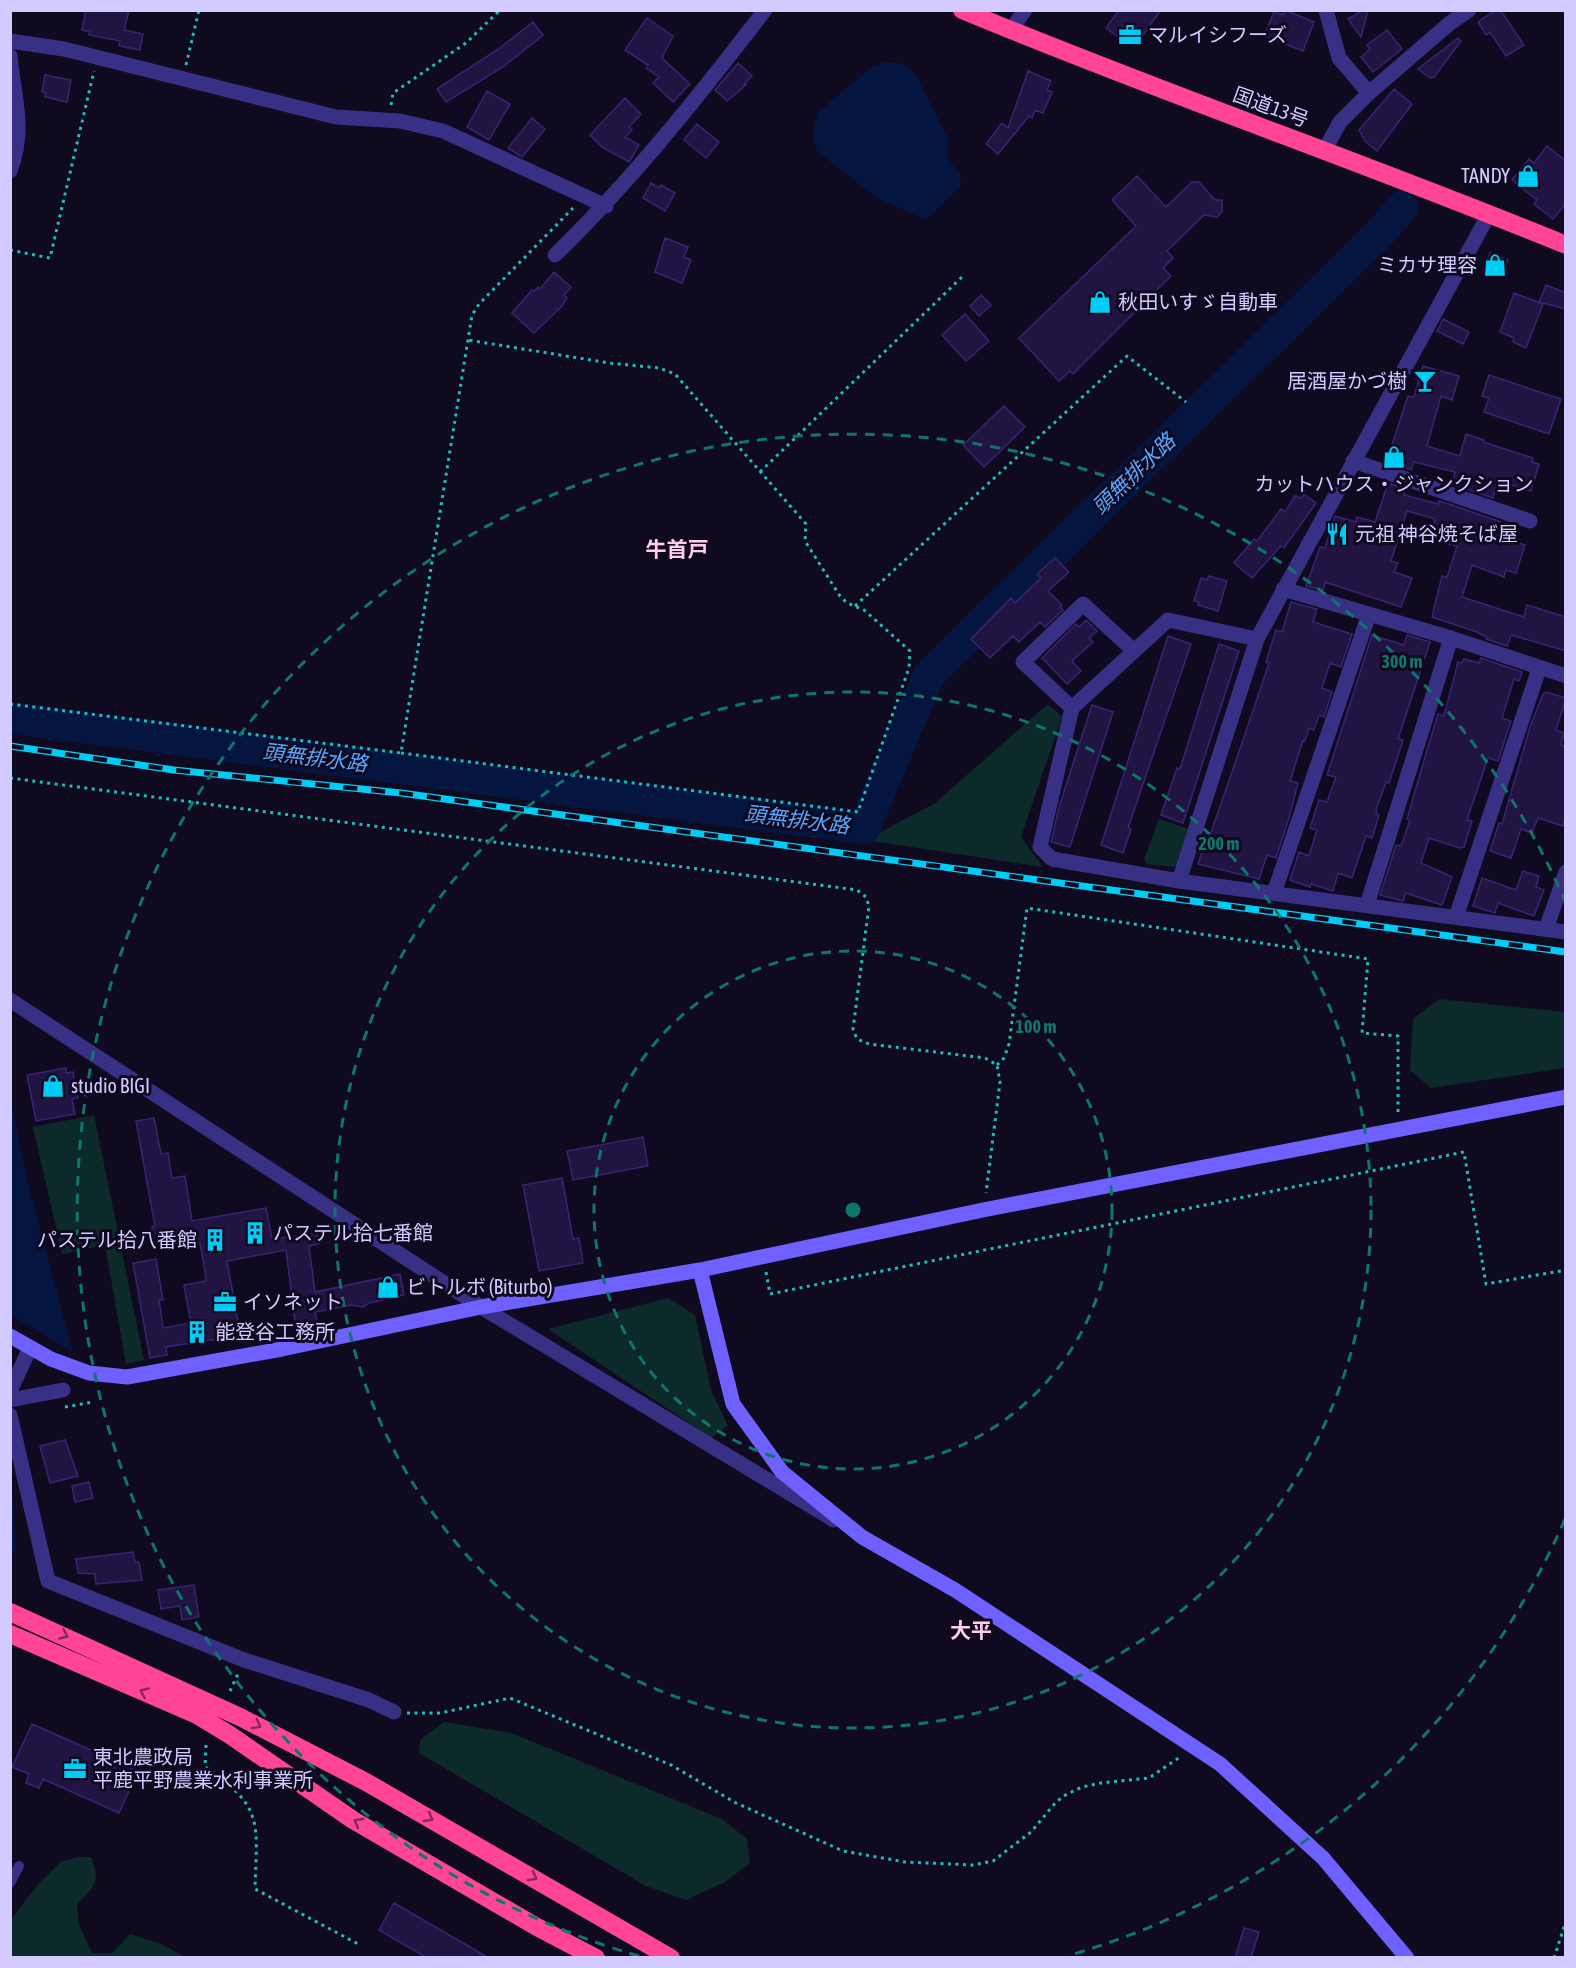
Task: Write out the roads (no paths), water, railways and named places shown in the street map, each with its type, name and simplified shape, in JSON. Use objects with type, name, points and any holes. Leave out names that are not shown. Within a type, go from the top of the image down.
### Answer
[{"type":"highway","name":"国道13号","points":[[962,10],[1115,74],[1324,151],[1566,245]]},
{"type":"highway","points":[[10,1612],[122,1660],[324,1760],[671,1958]]},
{"type":"highway","points":[[10,1634],[197,1715],[230,1735],[353,1820],[537,1927],[596,1958]]},
{"type":"street","points":[[555,255],[606,206],[694,102],[765,10]]},
{"type":"street","points":[[1010,31],[1025,10]]},
{"type":"street","points":[[1326,10],[1339,58],[1369,93]]},
{"type":"street","points":[[1324,151],[1340,122],[1369,93],[1450,23],[1469,10]]},
{"type":"street","points":[[10,41],[64,49],[336,117],[388,120],[443,131],[606,206]]},
{"type":"street","points":[[10,56],[13,89],[20,120],[17,155],[10,171]]},
{"type":"street","points":[[1179,881],[1257,639],[1489,214]]},
{"type":"street","points":[[1353,461],[1530,521]]},
{"type":"street","points":[[1284,589],[1451,638],[1539,669],[1566,676]]},
{"type":"street","points":[[1072,708],[1023,662],[1083,603],[1134,651]]},
{"type":"street","points":[[1274,893],[1369,614]]},
{"type":"street","points":[[1257,639],[1168,620],[1072,708],[1040,847],[1052,859],[1179,881],[1566,932]]},
{"type":"street","points":[[1367,905],[1451,638]]},
{"type":"street","points":[[1456,917],[1539,669]]},
{"type":"street","points":[[1546,929],[1566,872]]},
{"type":"street","points":[[10,1000],[481,1307],[862,1537],[955,1590],[1220,1764],[1323,1858],[1407,1958]]},
{"type":"street","points":[[10,1336],[30,1348],[89,1373],[127,1377],[481,1307],[700,1270],[983,1210],[1566,1097]]},
{"type":"street","points":[[700,1270],[733,1404],[782,1472],[862,1537]]},
{"type":"street","points":[[10,1391],[30,1348]]},
{"type":"street","points":[[10,1400],[63,1390]]},
{"type":"street","points":[[10,1415],[48,1581],[244,1660],[369,1700],[394,1712]]},
{"type":"lane","points":[[10,1883],[18,1866]]},
{"type":"water","points":[[887,62],[904,64],[916,75],[949,141],[947,157],[961,176],[960,187],[926,220],[877,198],[818,152],[812,137],[818,112],[873,66]]},
{"type":"water","points":[[10,1095],[26,1176],[73,1352],[11,1315]]},
{"type":"water","points":[[11,1472],[16,1550],[10,1555]]},
{"type":"waterway","name":"頭無排水路","points":[[10,718],[864,828],[929,675],[1382,231],[1402,207]]},
{"type":"railway","points":[[10,746],[174,770],[401,793],[1566,952]]},
{"type":"place","name":"マルイシフーズ","points":[[1130,35]]},
{"type":"place","name":"TANDY","points":[[1528,176]]},
{"type":"place","name":"ミカサ理容","points":[[1495,265]]},
{"type":"place","name":"秋田いすゞ自動車","points":[[1100,302]]},
{"type":"place","name":"居酒屋かづ樹","points":[[1425,381]]},
{"type":"place","name":"カットハウス・ジャンクション","points":[[1394,457]]},
{"type":"place","name":"元祖 神谷焼そば屋","points":[[1337,534]]},
{"type":"place","name":"studio BIGI","points":[[53,1086]]},
{"type":"place","name":"パステル拾七番館","points":[[255,1233]]},
{"type":"place","name":"パステル拾八番館","points":[[215,1240]]},
{"type":"place","name":"ビトルボ (Biturbo)","points":[[388,1287]]},
{"type":"place","name":"イソネット","points":[[225,1302]]},
{"type":"place","name":"能登谷工務所","points":[[197,1332]]},
{"type":"place","name":"東北農政局 平鹿平野農業水利事業所","points":[[75,1769]]},
{"type":"district","name":"牛首戸","points":[[677,550]]},
{"type":"district","name":"大平","points":[[971,1631]]}]
